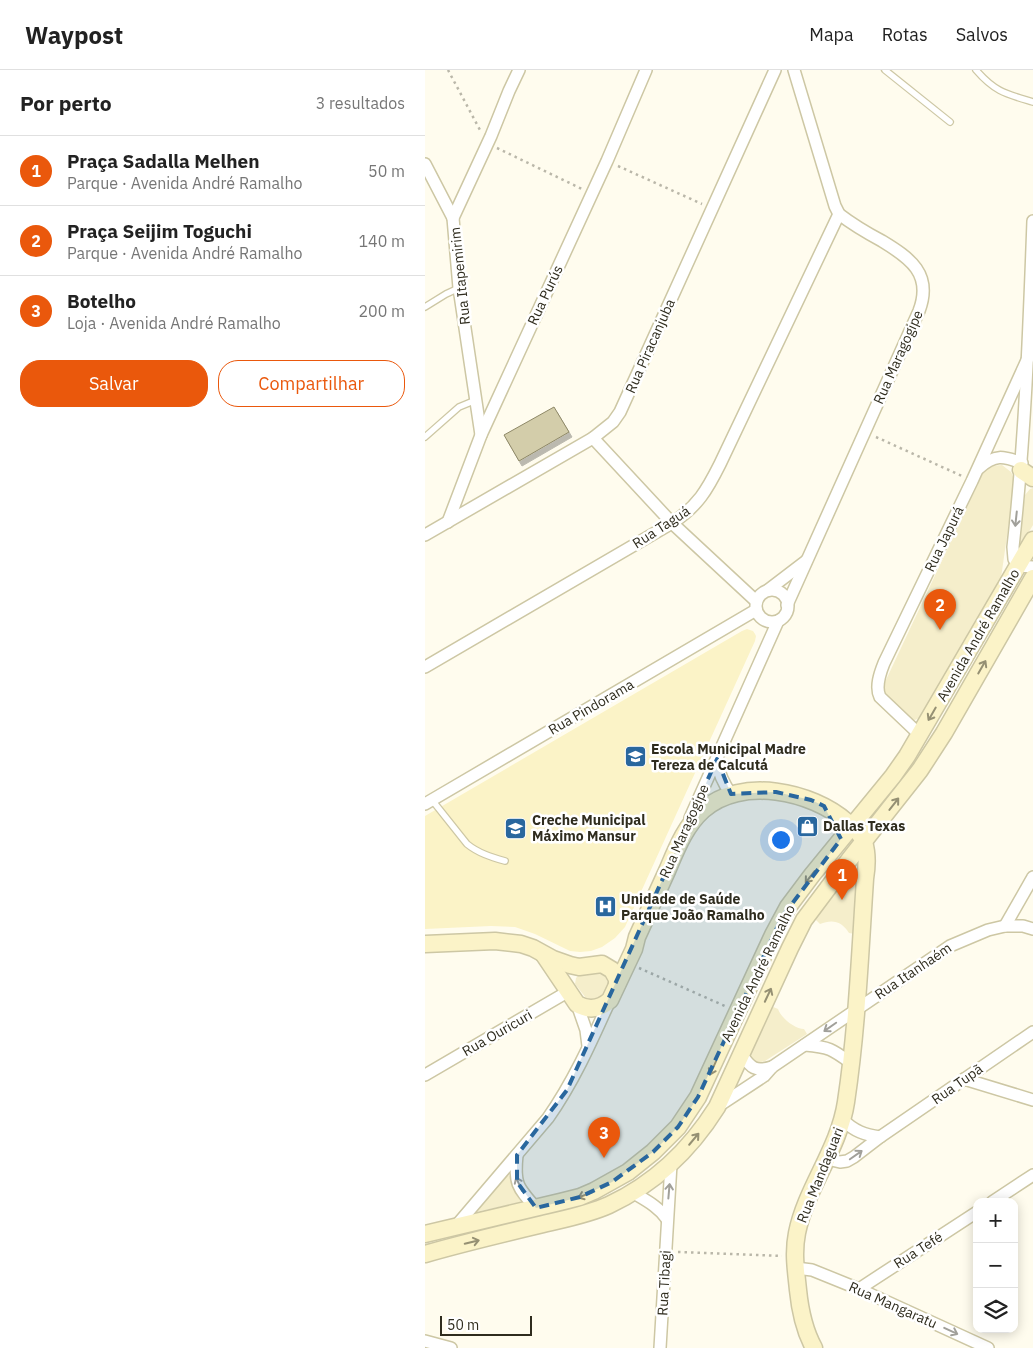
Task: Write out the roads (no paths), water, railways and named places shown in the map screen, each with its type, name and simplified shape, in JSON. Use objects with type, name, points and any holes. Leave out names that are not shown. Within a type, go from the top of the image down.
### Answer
[{"type":"main road","name":"Avenida André Ramalho","points":[[425,1234],[537,1208],[587,1194],[628,1172],[653,1152],[678,1127],[699,1097],[782,917],[795,897],[893,776],[920,736],[1026,566],[1033,540]]},
{"type":"main road","name":"Avenida André Ramalho","points":[[425,1254],[580,1215],[607,1205],[652,1179],[671,1164],[693,1142],[717,1107],[794,940],[811,911],[932,752],[1033,578]]},
{"type":"main road","points":[[682,837],[696,817],[713,802],[731,794],[756,791],[794,794],[824,806],[852,826],[864,842]]},
{"type":"main road","points":[[824,806],[841,839],[849,860],[865,879]]},
{"type":"main road","name":"Rua Maragogipe","points":[[617,984],[682,837]]},
{"type":"main road","name":"Rua Mandaguari","points":[[813,1348],[804,1326],[799,1294],[795,1262],[797,1232],[801,1218],[843,1120],[851,1063],[865,879],[868,863],[864,842]]},
{"type":"main road","points":[[795,897],[811,911]]},
{"type":"main road","name":"Rua Maragogipe","points":[[602,964],[622,953],[637,937]]},
{"type":"main road","points":[[425,944],[508,942],[533,948],[544,955],[579,967],[602,964],[612,970],[617,979],[617,984],[610,1000],[605,1005],[592,1009],[582,1007],[544,955]]},
{"type":"main road","points":[[571,994],[571,974],[579,967]]},
{"type":"main road","points":[[653,1152],[662,1156],[671,1164]]},
{"type":"main road","points":[[628,1172],[632,1192]]},
{"type":"street","name":"Rua Itapemirim","points":[[481,435],[459,288],[453,218],[519,70]]},
{"type":"street","name":"Rua Purús","points":[[448,522],[481,435],[607,161],[646,70]]},
{"type":"street","name":"Rua Piracanjuba","points":[[425,535],[593,438],[613,422],[620,412],[775,70]]},
{"type":"street","points":[[794,70],[839,214]]},
{"type":"street","points":[[425,164],[453,218]]},
{"type":"street","name":"Rua Maragogipe","points":[[787,605],[919,311],[924,296],[921,276],[904,255],[839,214]]},
{"type":"street","name":"Rua Taguá","points":[[425,667],[672,523],[694,506],[707,488],[839,214]]},
{"type":"street","points":[[1026,566],[1014,559],[1013,547],[1025,471],[1033,220]]},
{"type":"street","name":"Rua Japurá","points":[[920,736],[880,697],[878,692],[881,672],[1028,358]]},
{"type":"street","points":[[593,438],[672,523],[756,605],[760,617],[770,622],[777,621],[787,611],[783,595],[774,590],[768,590],[763,593],[756,605]]},
{"type":"street","points":[[977,469],[988,460],[1006,458],[1025,471]]},
{"type":"street","name":"Rua Maragogipe","points":[[768,590],[807,560]]},
{"type":"street","name":"Rua Pindorama","points":[[429,802],[756,605]]},
{"type":"street","points":[[764,620],[769,642]]},
{"type":"street","name":"Rua Maragogipe","points":[[682,837],[777,621]]},
{"type":"street","points":[[717,759],[721,777],[731,794]]},
{"type":"street","points":[[1005,926],[1033,877]]},
{"type":"street","name":"Rua Itanhaém","points":[[717,1107],[765,1076],[772,1068],[950,946],[988,930],[1005,926],[1023,926],[1033,929]]},
{"type":"street","points":[[571,994],[586,1030],[588,1046]]},
{"type":"street","name":"Rua Ouricuri","points":[[425,1075],[571,994]]},
{"type":"street","points":[[456,1226],[558,1104],[567,1090],[610,1000]]},
{"type":"street","name":"Rua Tupã","points":[[827,1159],[840,1162],[847,1161],[880,1136],[1033,1032]]},
{"type":"street","points":[[805,1045],[824,1046],[832,1049],[851,1063]]},
{"type":"street","points":[[741,1054],[751,1067],[761,1070],[772,1068]]},
{"type":"street","points":[[964,1079],[1033,1100]]},
{"type":"street","points":[[843,1120],[851,1128],[859,1132],[871,1136],[880,1136]]},
{"type":"street","points":[[517,1154],[515,1176],[517,1182],[520,1189],[537,1208]]},
{"type":"street","name":"Rua Tibagi","points":[[660,1348],[671,1164]]},
{"type":"street","points":[[998,1198],[1033,1175]]},
{"type":"street","points":[[632,1192],[655,1206],[667,1219]]},
{"type":"street","name":"Rua Tefé","points":[[859,1289],[973,1215]]},
{"type":"street","name":"Rua Mangaratu","points":[[795,1262],[988,1348]]},
{"type":"street","points":[[425,1341],[451,1348]]},
{"type":"lane","points":[[885,70],[950,122]]},
{"type":"lane","points":[[976,70],[987,82],[1004,94],[1033,102]]},
{"type":"lane","points":[[425,307],[459,288]]},
{"type":"lane","points":[[425,437],[437,424],[459,407],[476,400]]},
{"type":"lane","points":[[429,802],[472,848],[483,854],[505,861]]},
{"type":"place","name":"Praça Seijim Toguchi","points":[[940,630]]},
{"type":"place","name":"Escola Municipal Madre Tereza de Calcutá","points":[[635,757]]},
{"type":"place","name":"Dallas Texas","points":[[807,826]]},
{"type":"place","name":"Creche Municipal Máximo Mansur","points":[[516,828]]},
{"type":"place","name":"Praça Sadalla Melhen","points":[[842,900]]},
{"type":"place","name":"Unidade de Saúde Parque João Ramalho","points":[[605,907]]},
{"type":"place","name":"Botelho","points":[[604,1158]]}]
